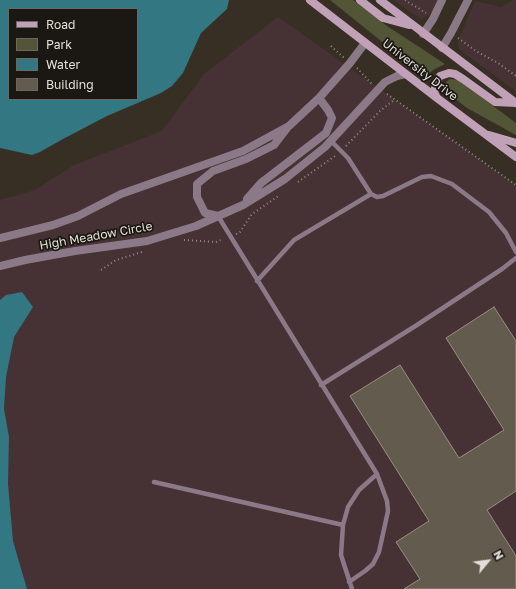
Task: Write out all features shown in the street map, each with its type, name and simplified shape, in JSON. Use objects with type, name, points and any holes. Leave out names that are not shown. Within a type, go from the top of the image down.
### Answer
[{"type":"main road","name":"University Drive","points":[[310,0],[405,74],[516,157]]},
{"type":"main road","points":[[360,0],[383,18],[413,26]]},
{"type":"main road","points":[[380,0],[516,103]]},
{"type":"main road","points":[[437,98],[434,92],[437,81],[440,76],[449,73],[455,74],[495,102],[516,103]]},
{"type":"main road","points":[[484,134],[516,143]]},
{"type":"street","points":[[423,34],[433,19],[442,0]]},
{"type":"street","points":[[442,48],[468,0]]},
{"type":"street","name":"High Meadow Circle","points":[[0,238],[53,225],[78,216],[122,194],[216,162],[243,151],[288,126],[319,98],[350,63],[365,42]]},
{"type":"street","name":"High Meadow Circle","points":[[0,266],[75,251],[147,241],[196,226],[243,205],[285,179],[331,141],[385,82],[405,74]]},
{"type":"street","points":[[243,205],[261,183],[326,133],[332,118],[319,98]]},
{"type":"street","points":[[218,216],[205,213],[197,198],[197,184],[213,171],[246,159],[274,145],[288,126]]},
{"type":"lane","points":[[331,141],[348,158],[371,194],[377,197],[384,196],[422,177],[431,176],[452,184],[489,212],[506,233],[516,252]]},
{"type":"lane","points":[[257,281],[294,240],[371,194]]},
{"type":"lane","points":[[218,216],[377,474],[387,501],[388,510],[379,552],[373,564],[365,572],[349,582]]},
{"type":"lane","points":[[322,385],[417,325],[502,269],[516,258]]},
{"type":"lane","points":[[352,589],[341,555],[343,525],[348,507],[359,490],[377,474]]},
{"type":"lane","points":[[154,482],[343,525]]},
{"type":"path","points":[[405,0],[427,14]]},
{"type":"path","points":[[457,37],[476,51],[498,63],[516,76]]},
{"type":"path","points":[[332,46],[340,55]]},
{"type":"path","points":[[357,68],[372,84]]},
{"type":"path","points":[[387,95],[516,185]]},
{"type":"shaded area","points":[[394,0],[439,0],[434,10],[422,19]]},
{"type":"shaded area","points":[[516,0],[516,91],[459,49],[458,44],[475,1],[501,7]]},
{"type":"shaded area","points":[[278,17],[516,185],[516,589],[0,589],[0,200],[35,190],[74,165],[162,131],[204,74]]},
{"type":"green space","points":[[330,0],[353,0],[387,26],[445,64],[433,70],[426,77]]},
{"type":"green space","points":[[450,79],[458,80],[516,123],[516,135],[467,108],[449,94],[444,88],[446,82]]},
{"type":"water","points":[[0,0],[229,0],[227,9],[201,33],[183,73],[172,86],[161,93],[107,116],[32,155],[0,148]]},
{"type":"water","points":[[22,292],[33,307],[14,337],[6,377],[4,409],[9,437],[8,484],[13,541],[27,589],[0,589],[0,300],[6,295]]},
{"type":"building","points":[[494,307],[516,341],[516,491],[487,510],[516,556],[516,589],[404,589],[420,579],[396,542],[429,521],[350,396],[400,365],[459,458],[504,430],[446,338]]}]
